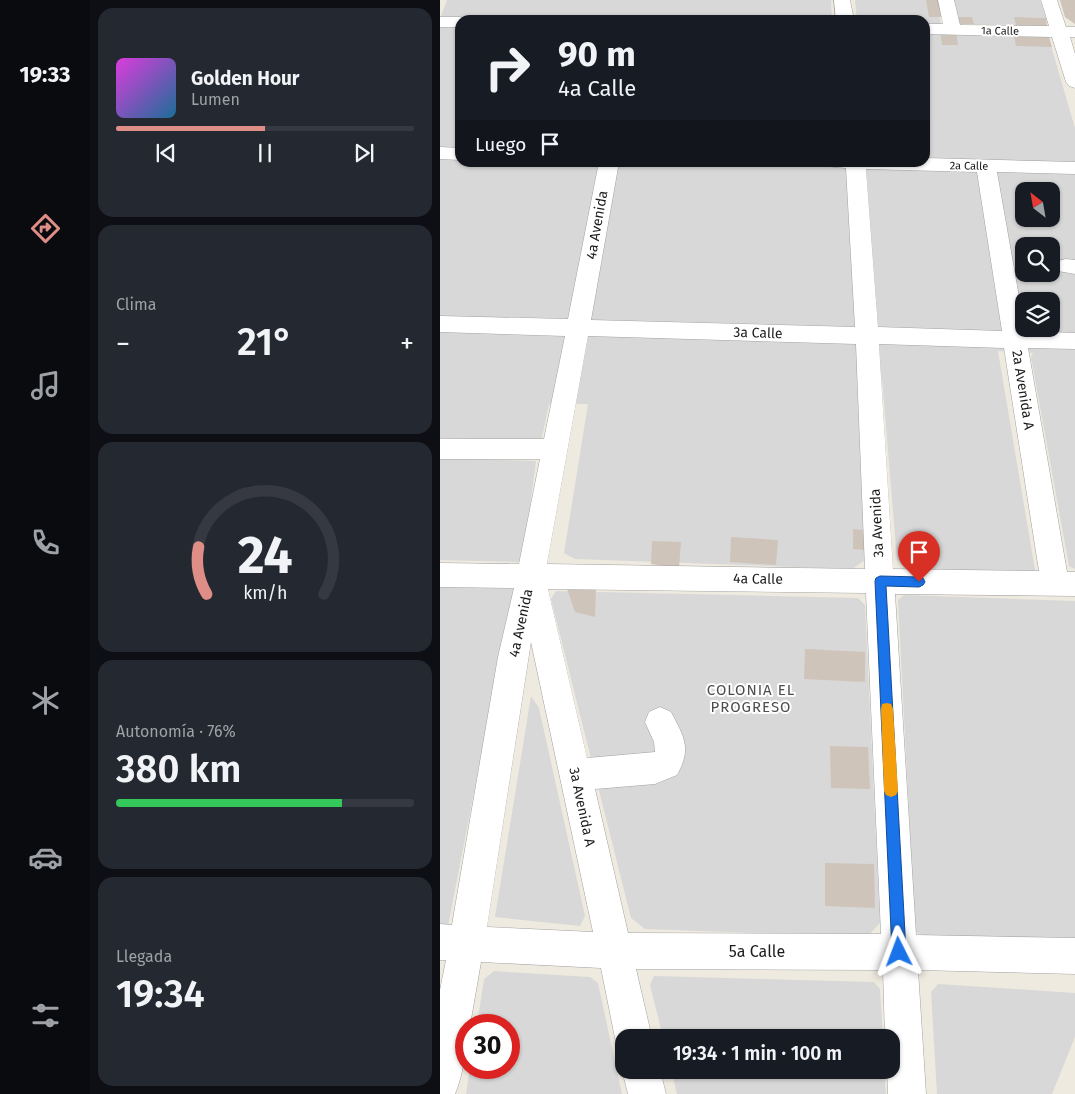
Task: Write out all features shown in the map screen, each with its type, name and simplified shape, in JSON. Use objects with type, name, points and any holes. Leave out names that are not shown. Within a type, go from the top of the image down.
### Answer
[{"type":"street","points":[[842,0],[844,15]]},
{"type":"street","points":[[946,0],[953,30]]},
{"type":"street","points":[[1050,0],[1068,32],[1075,82]]},
{"type":"street","points":[[440,22],[455,22]]},
{"type":"street","name":"1a Calle","points":[[930,29],[1068,32]]},
{"type":"street","points":[[440,153],[455,154]]},
{"type":"street","name":"2a Calle","points":[[930,165],[1075,168]]},
{"type":"street","name":"2a Avenida A","points":[[986,166],[1015,339],[1065,584]]},
{"type":"street","name":"4a Avenida","points":[[440,1084],[453,943],[531,576],[608,167]]},
{"type":"street","name":"3a Avenida","points":[[856,167],[870,379],[907,1094]]},
{"type":"street","name":"3a Calle","points":[[440,324],[1075,341]]},
{"type":"street","points":[[440,449],[554,449]]},
{"type":"street","name":"4a Calle","points":[[440,575],[1065,584]]},
{"type":"street","name":"3a Avenida A","points":[[531,576],[632,1029]]},
{"type":"street","points":[[575,775],[655,768],[666,764],[672,752],[670,742],[660,722]]},
{"type":"street","name":"5a Calle","points":[[453,943],[614,951],[899,952],[1075,956]]},
{"type":"street","points":[[643,1079],[647,1094]]},
{"type":"shaded area","points":[[447,0],[831,0],[832,15],[455,15],[455,167],[930,167],[930,33],[1045,37],[1049,39],[1075,128],[1075,569],[1069,566],[1031,357],[1033,353],[998,351],[1036,576],[905,568],[897,560],[882,378],[857,377],[865,560],[852,569],[575,559],[564,553],[588,404],[549,404],[541,442],[440,438],[440,19]]},
{"type":"shaded area","points":[[855,0],[936,0],[941,24],[930,24],[930,15],[856,15]]},
{"type":"shaded area","points":[[954,0],[1040,0],[1046,18],[1015,17],[1016,25],[960,23]]},
{"type":"shaded area","points":[[440,458],[536,461],[524,553],[518,562],[440,560]]},
{"type":"shaded area","points":[[440,586],[514,586],[448,926],[440,926]]},
{"type":"shaded area","points":[[556,591],[858,598],[865,605],[880,923],[867,937],[645,929],[631,918],[551,599]]},
{"type":"shaded area","points":[[904,595],[1075,601],[1075,940],[925,937],[915,931],[898,600]]},
{"type":"shaded area","points":[[531,696],[539,708],[585,916],[580,926],[495,917]]},
{"type":"shaded area","points":[[494,971],[590,977],[598,983],[615,1062],[615,1079],[619,1079],[622,1094],[466,1094],[468,1079],[520,1079],[520,1014],[479,1014],[484,979]]},
{"type":"shaded area","points":[[654,976],[874,982],[880,989],[882,1029],[661,1029],[650,985]]},
{"type":"shaded area","points":[[938,984],[1075,993],[1075,1037],[1052,1094],[937,1094],[931,992]]},
{"type":"shaded area","points":[[673,1079],[885,1079],[886,1094],[677,1094]]},
{"type":"building","points":[[926,0],[940,0],[943,17],[930,17]]},
{"type":"building","points":[[1060,0],[1075,0],[1075,24],[1065,17]]},
{"type":"building","points":[[958,17],[972,17],[974,24],[959,24]]},
{"type":"building","points":[[1014,17],[1046,18],[1047,26],[1016,25]]},
{"type":"building","points":[[940,32],[956,33],[958,45],[942,45]]},
{"type":"building","points":[[1014,36],[1049,37],[1052,47],[1016,46]]},
{"type":"building","points":[[853,529],[875,531],[875,551],[853,549]]},
{"type":"building","points":[[731,537],[778,540],[776,565],[730,562]]},
{"type":"building","points":[[652,541],[681,542],[679,568],[651,564]]},
{"type":"building","points":[[566,586],[596,587],[595,617],[575,612]]},
{"type":"building","points":[[805,649],[865,652],[865,682],[804,679]]},
{"type":"building","points":[[830,746],[868,747],[870,789],[831,788]]},
{"type":"building","points":[[825,863],[874,864],[875,908],[825,906]]},
{"type":"slow traffic","points":[[887,709],[891,791]]},
{"type":"district","name":"COLONIA EL PROGRESO","points":[[751,698]]},
{"type":"route","points":[[899,952],[880,581],[919,582]]}]
